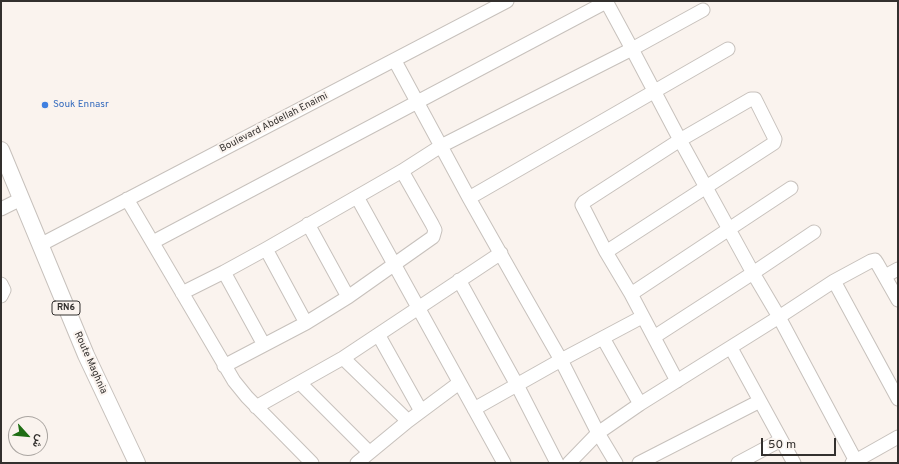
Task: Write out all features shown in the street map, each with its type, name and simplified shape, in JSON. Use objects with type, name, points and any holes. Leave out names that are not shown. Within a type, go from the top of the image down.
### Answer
[{"type":"main road","name":"Route Maghnia","points":[[1,150],[86,355],[137,463]]},
{"type":"street","name":"Boulevard Abdellah Enaimi","points":[[40,245],[395,61],[507,1]]},
{"type":"street","points":[[153,242],[606,2],[729,230],[779,317],[855,462],[898,437]]},
{"type":"street","points":[[182,293],[266,249],[402,172],[441,146],[632,49],[703,10]]},
{"type":"street","points":[[468,198],[728,49]]},
{"type":"street","points":[[395,61],[468,198],[501,253],[598,433],[616,463]]},
{"type":"street","points":[[606,252],[775,142],[755,99],[752,99],[680,140],[584,202],[582,205],[606,252],[631,294],[677,381]]},
{"type":"street","points":[[224,366],[306,323],[348,297],[433,237],[434,230],[402,172]]},
{"type":"street","points":[[631,294],[791,188]]},
{"type":"street","points":[[357,197],[504,463]]},
{"type":"street","points":[[1,209],[21,199]]},
{"type":"street","points":[[128,199],[234,381],[256,406],[312,463]]},
{"type":"street","points":[[308,224],[348,297]]},
{"type":"street","points":[[654,337],[814,232]]},
{"type":"street","points":[[266,249],[306,323]]},
{"type":"street","points":[[256,406],[300,383],[379,336],[459,280],[501,253]]},
{"type":"street","points":[[569,463],[598,433],[640,404],[731,348],[834,281],[871,261],[874,260],[877,263],[898,300]]},
{"type":"street","points":[[885,276],[898,269]]},
{"type":"street","points":[[224,272],[264,345]]},
{"type":"street","points":[[459,280],[557,463]]},
{"type":"street","points":[[834,281],[898,399]]},
{"type":"street","points":[[1,284],[4,290],[1,296]]},
{"type":"street","points":[[474,409],[560,360],[642,317]]},
{"type":"street","points":[[379,336],[421,411]]},
{"type":"street","points":[[603,338],[640,404]]},
{"type":"street","points":[[731,348],[794,463]]},
{"type":"street","points":[[343,358],[408,421]]},
{"type":"street","points":[[300,383],[369,452]]},
{"type":"street","points":[[357,463],[408,421],[459,383]]},
{"type":"street","points":[[639,463],[760,401]]},
{"type":"street","points":[[738,463],[781,440]]},
{"type":"place","name":"Souk Ennasr","points":[[45,105]]}]
